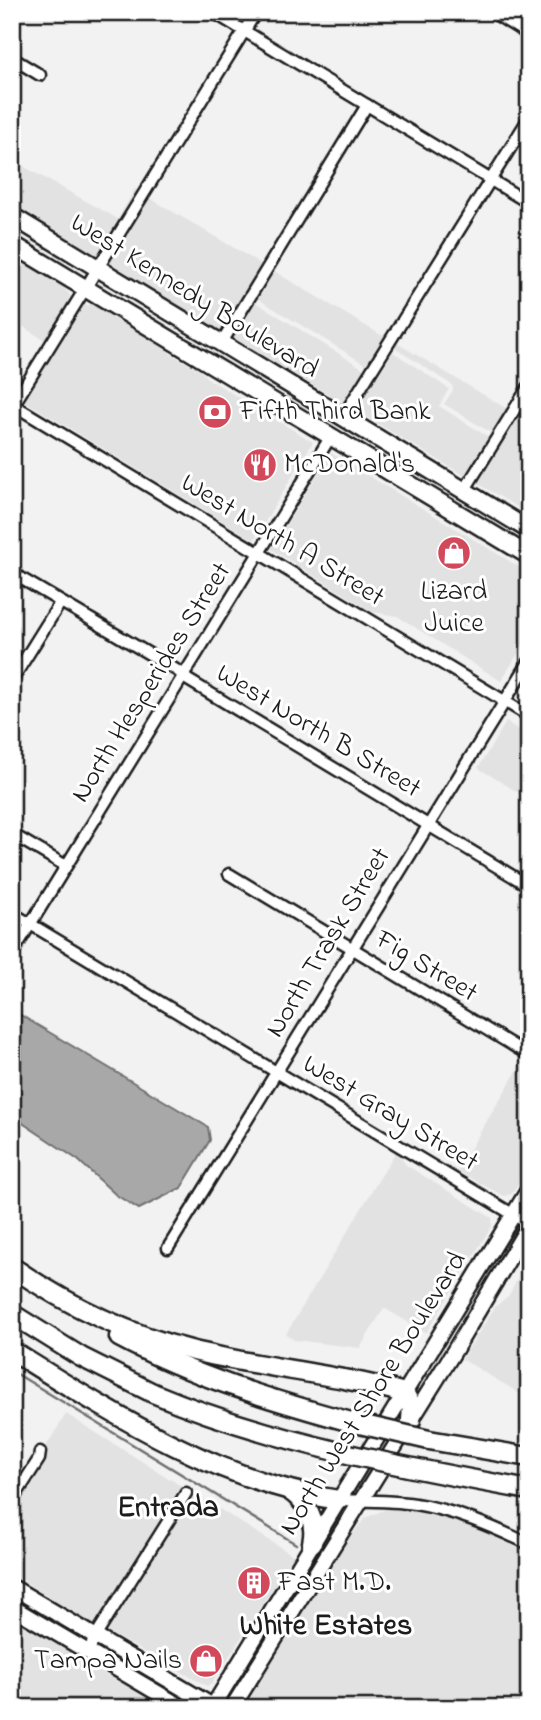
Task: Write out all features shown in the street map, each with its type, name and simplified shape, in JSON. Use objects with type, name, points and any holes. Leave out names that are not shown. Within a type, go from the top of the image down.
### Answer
[{"type":"highway","points":[[12,1268],[88,1311],[165,1343],[218,1357],[404,1393],[412,1406],[411,1420]]},
{"type":"highway","points":[[12,1268],[83,1317],[163,1359],[250,1393],[351,1422],[429,1440],[529,1457]]},
{"type":"highway","points":[[12,1316],[99,1367],[153,1393],[228,1422],[410,1467],[529,1490]]},
{"type":"highway","points":[[12,1351],[105,1408],[224,1468],[289,1490],[338,1500]]},
{"type":"highway","points":[[289,1490],[301,1500],[311,1515],[314,1529],[312,1543]]},
{"type":"main road","name":"West Kennedy Boulevard","points":[[12,216],[529,530]]},
{"type":"main road","name":"West Kennedy Boulevard","points":[[12,244],[529,556]]},
{"type":"main road","points":[[269,399],[291,402],[333,424],[339,423],[342,418]]},
{"type":"main road","points":[[331,436],[340,428],[383,452],[415,462]]},
{"type":"main road","name":"North West Shore Boulevard","points":[[214,1707],[529,1189]]},
{"type":"main road","name":"North West Shore Boulevard","points":[[232,1708],[529,1225]]},
{"type":"main road","points":[[12,1587],[214,1707]]},
{"type":"main road","points":[[12,1607],[183,1708]]},
{"type":"street","points":[[213,12],[529,203]]},
{"type":"street","points":[[13,405],[256,12]]},
{"type":"street","points":[[492,12],[529,35]]},
{"type":"street","points":[[12,58],[40,75]]},
{"type":"street","points":[[220,344],[367,105]]},
{"type":"street","points":[[342,418],[529,118]]},
{"type":"street","points":[[464,491],[529,386]]},
{"type":"street","name":"West North A Street","points":[[13,405],[529,716]]},
{"type":"street","name":"North Hesperides Street","points":[[12,954],[331,436]]},
{"type":"street","name":"West North B Street","points":[[12,573],[529,886]]},
{"type":"street","points":[[12,680],[60,603]]},
{"type":"street","name":"North Trask Street","points":[[168,1248],[529,662]]},
{"type":"street","points":[[12,834],[66,866]]},
{"type":"street","name":"Fig Street","points":[[229,874],[529,1055]]},
{"type":"street","name":"West Gray Street","points":[[12,913],[529,1225]]},
{"type":"street","points":[[12,1501],[39,1458],[40,1452]]},
{"type":"street","points":[[88,1653],[95,1637],[186,1493]]},
{"type":"street","points":[[338,1500],[430,1506],[529,1544]]},
{"type":"shaded area","points":[[12,160],[118,219],[135,189],[139,192],[100,257],[12,203]]},
{"type":"shaded area","points":[[148,197],[263,265],[222,332],[109,262]]},
{"type":"shaded area","points":[[12,255],[61,285],[70,295],[68,306],[48,342],[12,320]]},
{"type":"shaded area","points":[[272,270],[386,338],[368,366],[255,297]]},
{"type":"shaded area","points":[[252,300],[377,377],[393,352],[449,389],[439,406],[498,443],[517,413],[529,420],[529,514],[234,338],[241,318]]},
{"type":"shaded area","points":[[83,305],[94,305],[313,442],[254,540],[23,400],[66,327]]},
{"type":"shaded area","points":[[395,342],[509,410],[493,434],[444,404],[453,390],[452,385],[391,348]]},
{"type":"shaded area","points":[[331,453],[529,573],[529,636],[501,681],[397,616],[373,612],[271,549]]},
{"type":"shaded area","points":[[506,722],[529,736],[529,799],[478,768]]},
{"type":"shaded area","points":[[12,1010],[208,1127],[210,1140],[181,1188],[139,1209],[116,1195],[78,1160],[12,1116]]},
{"type":"shaded area","points":[[524,1059],[529,1064],[529,1167],[512,1194],[504,1196],[457,1171]]},
{"type":"shaded area","points":[[396,1151],[406,1165],[492,1218],[492,1226],[426,1333],[384,1308],[360,1348],[294,1340],[286,1334]]},
{"type":"shaded area","points":[[529,1252],[529,1399],[462,1359],[495,1307],[509,1295],[520,1274],[520,1266]]},
{"type":"shaded area","points":[[66,1414],[186,1489],[94,1625],[12,1574],[12,1511],[40,1466],[42,1453]]},
{"type":"shaded area","points":[[194,1493],[294,1556],[212,1683],[207,1686],[106,1631]]},
{"type":"shaded area","points":[[386,1509],[416,1511],[446,1519],[475,1528],[529,1553],[529,1708],[244,1708],[333,1559],[365,1518]]},
{"type":"shaded area","points":[[12,1617],[91,1666],[164,1708],[12,1708]]},
{"type":"waterway","points":[[12,1371],[296,1544]]},
{"type":"place","name":"Fifth Third Bank","points":[[215,412]]},
{"type":"place","name":"McDonald's","points":[[260,465]]},
{"type":"place","name":"Lizard Juice","points":[[454,553]]},
{"type":"place","name":"Fast M.D.","points":[[254,1583]]},
{"type":"place","name":"Tampa Nails","points":[[206,1661]]},
{"type":"district","name":"Entrada","points":[[168,1509]]},
{"type":"district","name":"White Estates","points":[[326,1627]]}]
